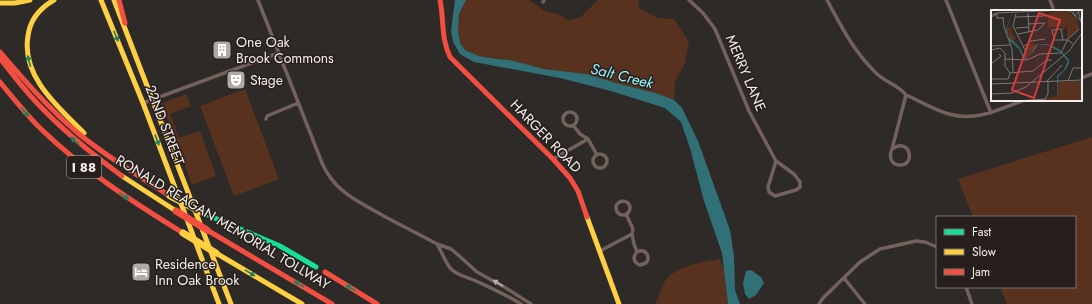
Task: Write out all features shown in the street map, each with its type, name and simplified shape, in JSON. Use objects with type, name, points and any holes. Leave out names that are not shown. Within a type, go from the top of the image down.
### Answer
[{"type":"main road","points":[[0,3],[15,3],[30,0]]},
{"type":"main road","points":[[54,0],[36,15],[29,26],[26,46],[31,68],[40,84],[75,124],[130,171]]},
{"type":"main road","name":"22ND STREET","points":[[101,0],[143,103],[219,304]]},
{"type":"main road","name":"22ND STREET","points":[[114,0],[231,304]]},
{"type":"main road","points":[[119,0],[125,20],[124,27]]},
{"type":"main road","name":"HARGER ROAD","points":[[440,0],[443,15],[445,46],[450,57],[553,158],[570,178],[578,191],[619,304]]},
{"type":"main road","name":"RONALD REAGAN MEMORIAL TOLLWAY","points":[[0,52],[37,94],[60,117],[91,144],[130,171],[170,196],[203,213],[280,246],[316,267]]},
{"type":"main road","name":"RONALD REAGAN MEMORIAL TOLLWAY","points":[[0,58],[34,101],[84,149],[133,185],[332,304]]},
{"type":"main road","name":"RONALD REAGAN MEMORIAL TOLLWAY","points":[[0,82],[45,132],[80,164],[129,199],[302,304]]},
{"type":"main road","name":"RONALD REAGAN MEMORIAL TOLLWAY","points":[[325,272],[377,304]]},
{"type":"street","points":[[258,0],[323,167],[338,188],[356,201],[437,244],[451,249],[477,272],[506,288],[530,304]]},
{"type":"street","name":"MERRY LANE","points":[[689,0],[704,13],[716,29],[749,111],[776,161],[794,174],[800,182],[800,187],[796,190],[775,196],[769,192],[768,187],[776,161]]},
{"type":"street","points":[[827,0],[850,42],[870,67],[889,83],[902,90],[906,95],[953,115],[971,117],[991,113],[1021,101]]},
{"type":"street","points":[[946,0],[991,113]]},
{"type":"street","points":[[1050,0],[1054,10]]},
{"type":"street","points":[[143,103],[279,53]]},
{"type":"street","points":[[1082,78],[1092,74]]},
{"type":"street","points":[[892,149],[902,145],[907,148],[910,152],[908,162],[903,165],[898,165],[890,159],[890,153],[906,95]]},
{"type":"street","points":[[266,119],[267,116],[298,104]]},
{"type":"street","points":[[570,111],[576,115],[576,121],[573,125],[568,126],[564,123],[563,117],[565,113],[570,111]]},
{"type":"street","points":[[573,125],[580,134],[588,139],[597,155]]},
{"type":"street","points":[[553,158],[588,139]]},
{"type":"street","points":[[597,155],[604,155],[608,160],[607,165],[603,168],[594,166],[594,159],[597,155]]},
{"type":"street","points":[[623,201],[629,204],[630,208],[626,214],[620,215],[616,211],[618,202],[623,201]]},
{"type":"street","points":[[626,214],[632,229],[634,244],[637,252]]},
{"type":"street","points":[[600,251],[632,234]]},
{"type":"street","points":[[820,304],[823,298],[860,262],[880,249],[916,241],[925,242],[936,247]]},
{"type":"street","points":[[437,244],[448,264],[455,272],[521,304]]},
{"type":"street","points":[[644,251],[647,254],[648,260],[646,263],[640,265],[635,262],[634,255],[637,252],[644,251]]},
{"type":"street","points":[[844,278],[865,304]]},
{"type":"street","points":[[966,288],[972,304]]},
{"type":"shaded area","points":[[466,0],[529,0],[545,11],[561,15],[565,19],[570,20],[581,17],[598,0],[639,0],[639,8],[658,18],[674,19],[689,42],[685,63],[675,82],[674,100],[659,94],[586,74],[544,69],[510,60],[479,56],[465,50],[460,43],[458,30],[459,14]]},
{"type":"shaded area","points":[[245,89],[279,179],[234,196],[200,106]]},
{"type":"shaded area","points":[[186,94],[191,106],[170,114],[179,138],[200,131],[216,176],[192,185],[162,103]]},
{"type":"shaded area","points":[[1092,137],[1092,304],[1007,304],[1000,288],[1076,288],[1076,216],[973,216],[958,179]]},
{"type":"shaded area","points":[[720,259],[724,270],[728,304],[655,304],[665,281],[675,272],[682,268]]},
{"type":"water","points":[[455,0],[466,0],[459,14],[458,30],[460,43],[465,50],[479,56],[510,60],[544,69],[586,74],[659,94],[674,100],[682,108],[698,141],[730,230],[734,256],[735,290],[740,304],[728,304],[722,253],[704,201],[690,148],[681,122],[665,108],[611,91],[560,78],[474,62],[460,54],[453,42],[451,31]]},
{"type":"water","points":[[751,270],[761,277],[764,283],[756,295],[749,299],[745,294],[743,283],[746,271]]},
{"type":"traffic: fast","points":[[203,213],[280,246],[316,267]]},
{"type":"traffic: slow","points":[[0,3],[15,3],[30,0]]},
{"type":"traffic: slow","points":[[54,0],[40,10],[33,19],[29,30],[27,51],[30,64],[44,90],[84,133]]},
{"type":"traffic: slow","points":[[101,0],[143,103],[219,304]]},
{"type":"traffic: slow","points":[[114,0],[231,304]]},
{"type":"traffic: slow","points":[[122,176],[176,211]]},
{"type":"traffic: slow","points":[[170,196],[203,213]]},
{"type":"traffic: slow","points":[[587,217],[619,304]]},
{"type":"traffic: slow","points":[[183,233],[216,253]]},
{"type":"traffic: slow","points":[[216,253],[302,304]]},
{"type":"traffic: jam","points":[[119,0],[125,23]]},
{"type":"traffic: jam","points":[[440,0],[445,43],[450,57],[553,159],[570,178],[578,191],[587,217]]},
{"type":"traffic: jam","points":[[0,52],[47,105],[79,134],[112,158],[170,196]]},
{"type":"traffic: jam","points":[[0,58],[27,92],[67,133],[122,176]]},
{"type":"traffic: jam","points":[[0,82],[35,123],[73,158],[109,185],[183,233]]},
{"type":"traffic: jam","points":[[176,211],[207,230]]},
{"type":"traffic: jam","points":[[207,230],[332,304]]},
{"type":"traffic: jam","points":[[325,272],[377,304]]},
{"type":"place","name":"One Oak Brook Commons","points":[[222,50]]},
{"type":"place","name":"Stage","points":[[236,80]]},
{"type":"place","name":"Residence Inn Oak Brook","points":[[141,272]]},
{"type":"water label","name":"Salt Creek","points":[[622,76]]}]
